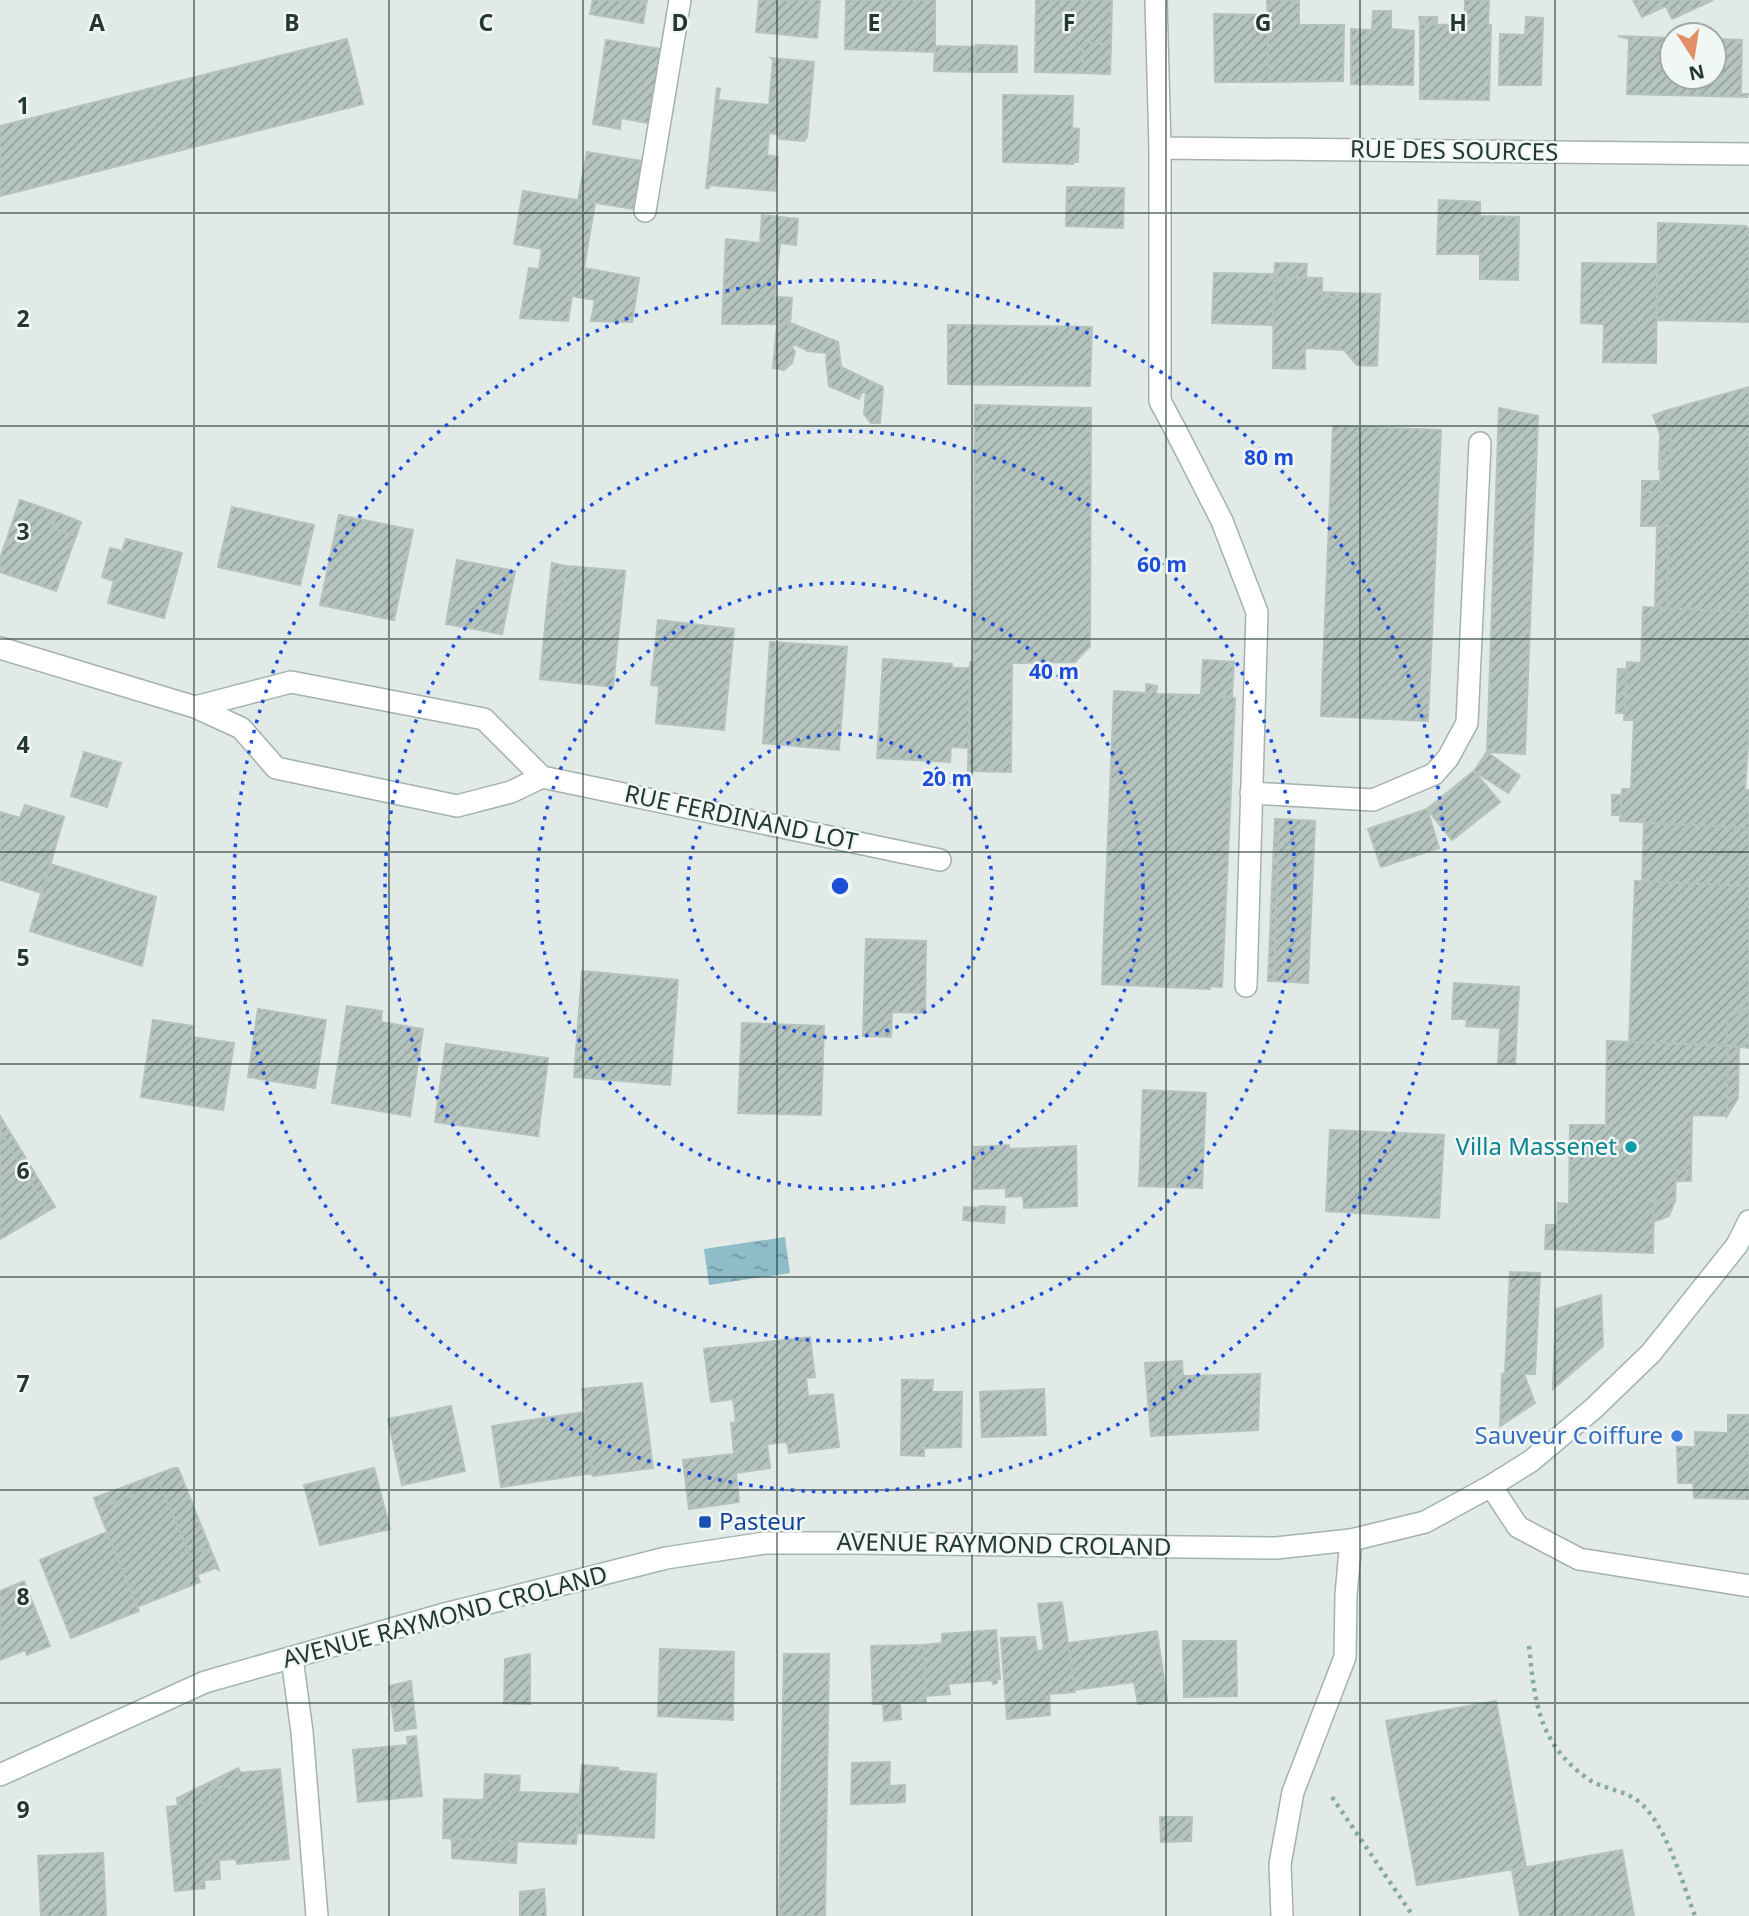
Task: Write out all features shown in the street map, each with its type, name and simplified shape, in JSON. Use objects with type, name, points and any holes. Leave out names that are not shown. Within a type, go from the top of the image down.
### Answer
[{"type":"street","points":[[645,211],[680,0]]},
{"type":"street","points":[[1156,0],[1160,148],[1160,401],[1222,521],[1256,612],[1246,986]]},
{"type":"street","name":"RUE DES SOURCES","points":[[1160,148],[1749,154]]},
{"type":"street","points":[[1251,793],[1373,800],[1434,774],[1448,758],[1467,723],[1480,443]]},
{"type":"street","points":[[0,648],[195,707],[241,728],[276,768],[457,806],[512,792],[542,777],[484,719],[291,682],[195,707]]},
{"type":"street","name":"RUE FERDINAND LOT","points":[[542,777],[940,860]]},
{"type":"street","name":"AVENUE RAYMOND CROLAND","points":[[0,1775],[205,1682],[441,1615],[666,1558],[765,1544],[1276,1549],[1351,1540],[1425,1522],[1531,1461],[1593,1409],[1651,1353],[1737,1245],[1749,1221]]},
{"type":"street","points":[[1491,1486],[1518,1527],[1578,1559],[1749,1586]]},
{"type":"street","points":[[1282,1916],[1280,1864],[1293,1792],[1345,1657],[1346,1595],[1351,1540]]},
{"type":"street","points":[[292,1658],[302,1732],[317,1916]]},
{"type":"path","points":[[1529,1646],[1535,1699],[1551,1744],[1589,1779],[1637,1801],[1662,1831],[1695,1916]]},
{"type":"path","points":[[1325,1788],[1413,1916]]},
{"type":"water","points":[[785,1237],[790,1273],[709,1285],[704,1249]]},
{"type":"building","points":[[593,0],[647,0],[643,23],[590,14]]},
{"type":"building","points":[[759,0],[820,0],[817,38],[756,32]]},
{"type":"building","points":[[846,0],[935,0],[935,52],[845,49]]},
{"type":"building","points":[[1036,0],[1112,0],[1111,44],[1083,43],[1083,73],[1035,72]]},
{"type":"building","points":[[1267,0],[1299,0],[1299,25],[1344,25],[1343,81],[1269,82]]},
{"type":"building","points":[[1465,0],[1489,0],[1489,100],[1420,99],[1420,24],[1465,25]]},
{"type":"building","points":[[1633,0],[1713,0],[1672,19],[1666,6],[1642,17]]},
{"type":"building","points":[[1373,11],[1391,11],[1391,29],[1414,31],[1413,85],[1351,84],[1351,29],[1372,30]]},
{"type":"building","points":[[1214,14],[1267,15],[1269,82],[1215,82]]},
{"type":"building","points":[[1419,17],[1437,17],[1437,24],[1420,24]]},
{"type":"building","points":[[1526,17],[1543,18],[1541,85],[1499,85],[1500,34],[1525,35]]},
{"type":"building","points":[[1618,36],[1658,37],[1658,91],[1728,91],[1728,40],[1742,40],[1741,94],[1748,94],[1747,97],[1627,94],[1629,39]]},
{"type":"building","points":[[347,39],[363,104],[0,196],[0,126]]},
{"type":"building","points":[[606,40],[661,49],[648,123],[621,118],[620,129],[593,124]]},
{"type":"building","points":[[1083,43],[1111,44],[1110,74],[1083,73]]},
{"type":"building","points":[[976,45],[1017,46],[1017,72],[974,72]]},
{"type":"building","points":[[935,46],[975,47],[974,72],[934,71]]},
{"type":"building","points":[[771,58],[814,62],[807,137],[804,141],[780,139],[777,134],[769,133],[767,155],[778,157],[775,191],[709,185],[709,188],[706,188],[717,88],[720,89],[718,100],[769,105]]},
{"type":"building","points":[[1003,95],[1073,96],[1072,128],[1079,129],[1078,162],[1003,162]]},
{"type":"building","points":[[587,152],[642,161],[634,209],[578,200]]},
{"type":"building","points":[[1067,187],[1124,188],[1123,228],[1066,226]]},
{"type":"building","points":[[523,191],[595,203],[584,268],[639,278],[632,322],[591,321],[595,300],[572,296],[568,321],[520,318],[529,268],[539,269],[542,249],[514,244]]},
{"type":"building","points":[[1439,200],[1480,202],[1480,216],[1519,217],[1518,280],[1480,279],[1480,254],[1437,254]]},
{"type":"building","points":[[762,215],[798,219],[796,245],[780,243],[775,297],[792,298],[790,324],[722,324],[726,239],[760,243]]},
{"type":"building","points":[[1658,223],[1746,226],[1749,229],[1749,322],[1657,320]]},
{"type":"building","points":[[1275,263],[1307,264],[1306,278],[1274,277]]},
{"type":"building","points":[[1582,263],[1657,264],[1656,363],[1603,362],[1604,324],[1581,323]]},
{"type":"building","points":[[1214,273],[1274,274],[1273,325],[1212,323]]},
{"type":"building","points":[[1274,277],[1322,278],[1322,297],[1344,297],[1345,293],[1380,294],[1377,366],[1357,365],[1344,350],[1305,348],[1305,369],[1273,368]]},
{"type":"building","points":[[1322,292],[1345,293],[1344,297],[1322,297]]},
{"type":"building","points":[[793,324],[838,342],[841,367],[883,387],[880,423],[871,423],[864,414],[866,393],[862,392],[859,399],[829,386],[827,353],[808,351],[794,344],[792,363],[784,370],[773,368],[777,325]]},
{"type":"building","points":[[948,325],[1092,327],[1090,386],[948,384]]},
{"type":"building","points":[[1749,387],[1749,612],[1667,608],[1669,526],[1641,526],[1642,492],[1660,492],[1661,455],[1670,456],[1671,430],[1665,411]]},
{"type":"building","points":[[975,405],[1091,408],[1090,646],[1075,662],[1012,663],[1011,772],[968,771],[970,662],[973,662]]},
{"type":"building","points":[[1499,408],[1538,416],[1525,754],[1487,752]]},
{"type":"building","points":[[1665,411],[1671,430],[1670,456],[1661,455],[1661,471],[1660,434],[1653,415]]},
{"type":"building","points":[[1333,426],[1441,430],[1428,721],[1321,716]]},
{"type":"building","points":[[1642,481],[1660,481],[1660,492],[1642,492]]},
{"type":"building","points":[[20,500],[58,513],[52,528],[76,536],[56,591],[0,572],[0,559]]},
{"type":"building","points":[[232,507],[314,525],[300,585],[218,567]]},
{"type":"building","points":[[58,513],[81,522],[76,536],[52,528]]},
{"type":"building","points":[[339,515],[413,530],[394,620],[320,605]]},
{"type":"building","points":[[1657,526],[1669,526],[1667,608],[1655,607]]},
{"type":"building","points":[[126,539],[182,553],[164,618],[108,603],[114,581],[102,577],[110,548],[122,551]]},
{"type":"building","points":[[457,560],[515,571],[502,634],[446,624]]},
{"type":"building","points":[[552,563],[566,566],[561,609],[547,607]]},
{"type":"building","points":[[566,566],[625,571],[613,687],[540,679],[547,607],[561,609]]},
{"type":"building","points":[[1643,607],[1749,612],[1749,730],[1745,790],[1749,790],[1749,828],[1620,821],[1622,789],[1631,789],[1634,720],[1624,720],[1627,662],[1641,663]]},
{"type":"building","points":[[658,620],[734,629],[724,730],[656,723],[659,686],[651,685]]},
{"type":"building","points":[[770,642],[847,647],[839,750],[763,743]]},
{"type":"building","points":[[883,659],[952,664],[952,668],[970,668],[969,748],[951,747],[950,762],[877,758]]},
{"type":"building","points":[[1203,660],[1234,662],[1232,696],[1222,696],[1235,698],[1222,987],[1210,986],[1210,989],[1102,984],[1114,691],[1146,693],[1146,684],[1157,686],[1156,694],[1201,695]]},
{"type":"building","points":[[1618,669],[1627,669],[1625,713],[1616,713]]},
{"type":"building","points":[[84,752],[121,763],[107,807],[71,796]]},
{"type":"building","points":[[1487,752],[1520,776],[1508,793],[1474,771]]},
{"type":"building","points":[[1474,771],[1500,802],[1452,840],[1427,809]]},
{"type":"building","points":[[1612,795],[1621,795],[1621,815],[1612,815]]},
{"type":"building","points":[[25,805],[64,817],[42,893],[0,880],[0,812],[20,818]]},
{"type":"building","points":[[1427,809],[1439,848],[1381,867],[1368,829]]},
{"type":"building","points":[[1275,819],[1279,819],[1274,981],[1268,981]]},
{"type":"building","points":[[1279,819],[1315,821],[1308,983],[1274,981]]},
{"type":"building","points":[[1644,823],[1749,828],[1749,886],[1642,881]]},
{"type":"building","points":[[50,864],[156,897],[142,966],[30,931]]},
{"type":"building","points":[[1635,881],[1749,886],[1749,1005],[1728,1019],[1726,1045],[1629,1042]]},
{"type":"building","points":[[866,939],[926,941],[925,1013],[892,1012],[891,1037],[863,1036]]},
{"type":"building","points":[[582,971],[678,980],[670,1085],[574,1077]]},
{"type":"building","points":[[1454,983],[1519,987],[1515,1064],[1498,1063],[1500,1028],[1466,1026],[1467,1019],[1452,1019]]},
{"type":"building","points":[[1749,1005],[1749,1048],[1726,1045],[1728,1019]]},
{"type":"building","points":[[347,1006],[382,1011],[381,1022],[423,1029],[410,1116],[332,1103]]},
{"type":"building","points":[[258,1009],[326,1020],[315,1088],[248,1077]]},
{"type":"building","points":[[153,1020],[193,1026],[192,1037],[234,1043],[223,1110],[141,1097]]},
{"type":"building","points":[[742,1023],[824,1026],[821,1115],[738,1113]]},
{"type":"building","name":"Villa Massenet","points":[[1607,1041],[1728,1046],[1727,1116],[1692,1115],[1691,1170],[1676,1170],[1675,1201],[1654,1200],[1653,1253],[1545,1249],[1546,1225],[1557,1225],[1558,1203],[1569,1204],[1570,1125],[1606,1125]]},
{"type":"building","points":[[446,1044],[548,1058],[538,1136],[435,1122]]},
{"type":"building","points":[[1728,1046],[1739,1047],[1738,1098],[1727,1116]]},
{"type":"building","points":[[1143,1090],[1206,1093],[1202,1188],[1139,1186]]},
{"type":"building","points":[[0,1116],[28,1162],[21,1166],[0,1130]]},
{"type":"building","points":[[0,1130],[21,1166],[0,1179]]},
{"type":"building","points":[[1330,1130],[1444,1135],[1439,1218],[1326,1211]]},
{"type":"building","points":[[1009,1145],[1009,1149],[1076,1146],[1077,1206],[1024,1208],[1023,1196],[1006,1197],[1006,1188],[973,1189],[974,1147]]},
{"type":"building","points":[[28,1162],[55,1207],[48,1211],[21,1166]]},
{"type":"building","points":[[21,1166],[48,1211],[0,1239],[0,1179]]},
{"type":"building","points":[[1676,1170],[1691,1170],[1691,1181],[1676,1181]]},
{"type":"building","points":[[1654,1200],[1675,1201],[1669,1216],[1653,1222]]},
{"type":"building","points":[[964,1207],[1005,1207],[1004,1223],[963,1220]]},
{"type":"building","points":[[1510,1272],[1540,1273],[1535,1374],[1524,1374],[1535,1403],[1500,1426],[1502,1374],[1505,1373]]},
{"type":"building","points":[[1601,1295],[1603,1346],[1553,1389],[1556,1309]]},
{"type":"building","points":[[810,1337],[815,1377],[806,1378],[808,1396],[833,1394],[839,1447],[789,1453],[787,1442],[767,1444],[770,1468],[736,1473],[739,1502],[689,1509],[683,1460],[734,1454],[731,1423],[736,1422],[733,1399],[711,1402],[704,1349]]},
{"type":"building","points":[[1182,1361],[1183,1376],[1146,1377],[1145,1363]]},
{"type":"building","points":[[1260,1374],[1258,1430],[1151,1436],[1146,1377]]},
{"type":"building","points":[[902,1380],[933,1380],[932,1392],[962,1392],[961,1447],[924,1448],[924,1456],[901,1455]]},
{"type":"building","points":[[642,1383],[653,1468],[593,1476],[582,1389]]},
{"type":"building","points":[[1044,1389],[1046,1435],[982,1437],[980,1392]]},
{"type":"building","points":[[451,1406],[465,1471],[402,1485],[388,1419]]},
{"type":"building","points":[[585,1412],[593,1473],[501,1487],[492,1426]]},
{"type":"building","points":[[1728,1415],[1749,1415],[1749,1499],[1694,1498],[1693,1483],[1678,1483],[1677,1447],[1695,1447],[1695,1432],[1728,1433]]},
{"type":"building","points":[[178,1468],[210,1548],[190,1555],[160,1485],[98,1509],[94,1498]]},
{"type":"building","points":[[374,1468],[390,1529],[320,1545],[304,1485]]},
{"type":"building","points":[[160,1485],[190,1555],[210,1548],[219,1570],[215,1568],[197,1575],[200,1582],[137,1607],[98,1509]]},
{"type":"building","points":[[107,1532],[139,1611],[71,1638],[40,1560]]},
{"type":"building","points":[[24,1581],[50,1646],[27,1655],[25,1650],[0,1660],[0,1591]]},
{"type":"building","points":[[1062,1602],[1075,1692],[1049,1694],[1050,1715],[1007,1719],[1001,1638],[1035,1637],[1037,1651],[1044,1650],[1038,1604]]},
{"type":"building","points":[[996,1630],[1000,1679],[997,1679],[997,1683],[993,1684],[992,1680],[948,1684],[950,1694],[926,1696],[924,1645],[942,1643],[942,1634]]},
{"type":"building","points":[[1157,1631],[1167,1701],[1138,1704],[1134,1682],[1075,1690],[1068,1643]]},
{"type":"building","points":[[1183,1641],[1236,1641],[1237,1696],[1184,1697]]},
{"type":"building","points":[[924,1645],[926,1702],[900,1703],[901,1719],[884,1721],[883,1704],[873,1704],[871,1646]]},
{"type":"building","points":[[660,1649],[734,1652],[733,1720],[658,1716]]},
{"type":"building","points":[[530,1654],[530,1704],[504,1703],[505,1659]]},
{"type":"building","points":[[784,1654],[829,1654],[825,1916],[779,1916]]},
{"type":"building","points":[[411,1681],[416,1728],[395,1731],[389,1686]]},
{"type":"building","points":[[1496,1701],[1526,1867],[1417,1885],[1386,1721]]},
{"type":"building","points":[[416,1736],[422,1796],[358,1802],[353,1750],[408,1745],[407,1737]]},
{"type":"building","points":[[890,1762],[889,1803],[851,1804],[852,1763]]},
{"type":"building","points":[[582,1765],[656,1774],[654,1838],[577,1833]]},
{"type":"building","points":[[238,1768],[239,1786],[212,1788],[212,1781]]},
{"type":"building","points":[[280,1769],[289,1859],[237,1864],[236,1859],[219,1860],[220,1879],[204,1880],[205,1888],[175,1891],[167,1807],[211,1802],[209,1788],[239,1786],[238,1773]]},
{"type":"building","points":[[485,1774],[520,1776],[519,1792],[580,1794],[576,1844],[443,1838],[444,1799],[484,1800]]},
{"type":"building","points":[[212,1781],[212,1788],[209,1788],[211,1802],[178,1806],[177,1798]]},
{"type":"building","points":[[905,1785],[905,1802],[889,1803],[890,1786]]},
{"type":"building","points":[[1160,1817],[1192,1817],[1191,1841],[1161,1842]]},
{"type":"building","points":[[452,1839],[517,1842],[516,1863],[452,1858]]},
{"type":"building","points":[[1622,1850],[1634,1916],[1520,1916],[1512,1870]]},
{"type":"building","points":[[103,1853],[106,1916],[41,1916],[38,1856]]},
{"type":"building","points":[[544,1889],[546,1916],[520,1916],[520,1892]]},
{"type":"place","name":"Villa Massenet","points":[[1631,1147]]},
{"type":"place","name":"Sauveur Coiffure","points":[[1677,1436]]},
{"type":"place","name":"Pasteur","points":[[705,1522]]}]
